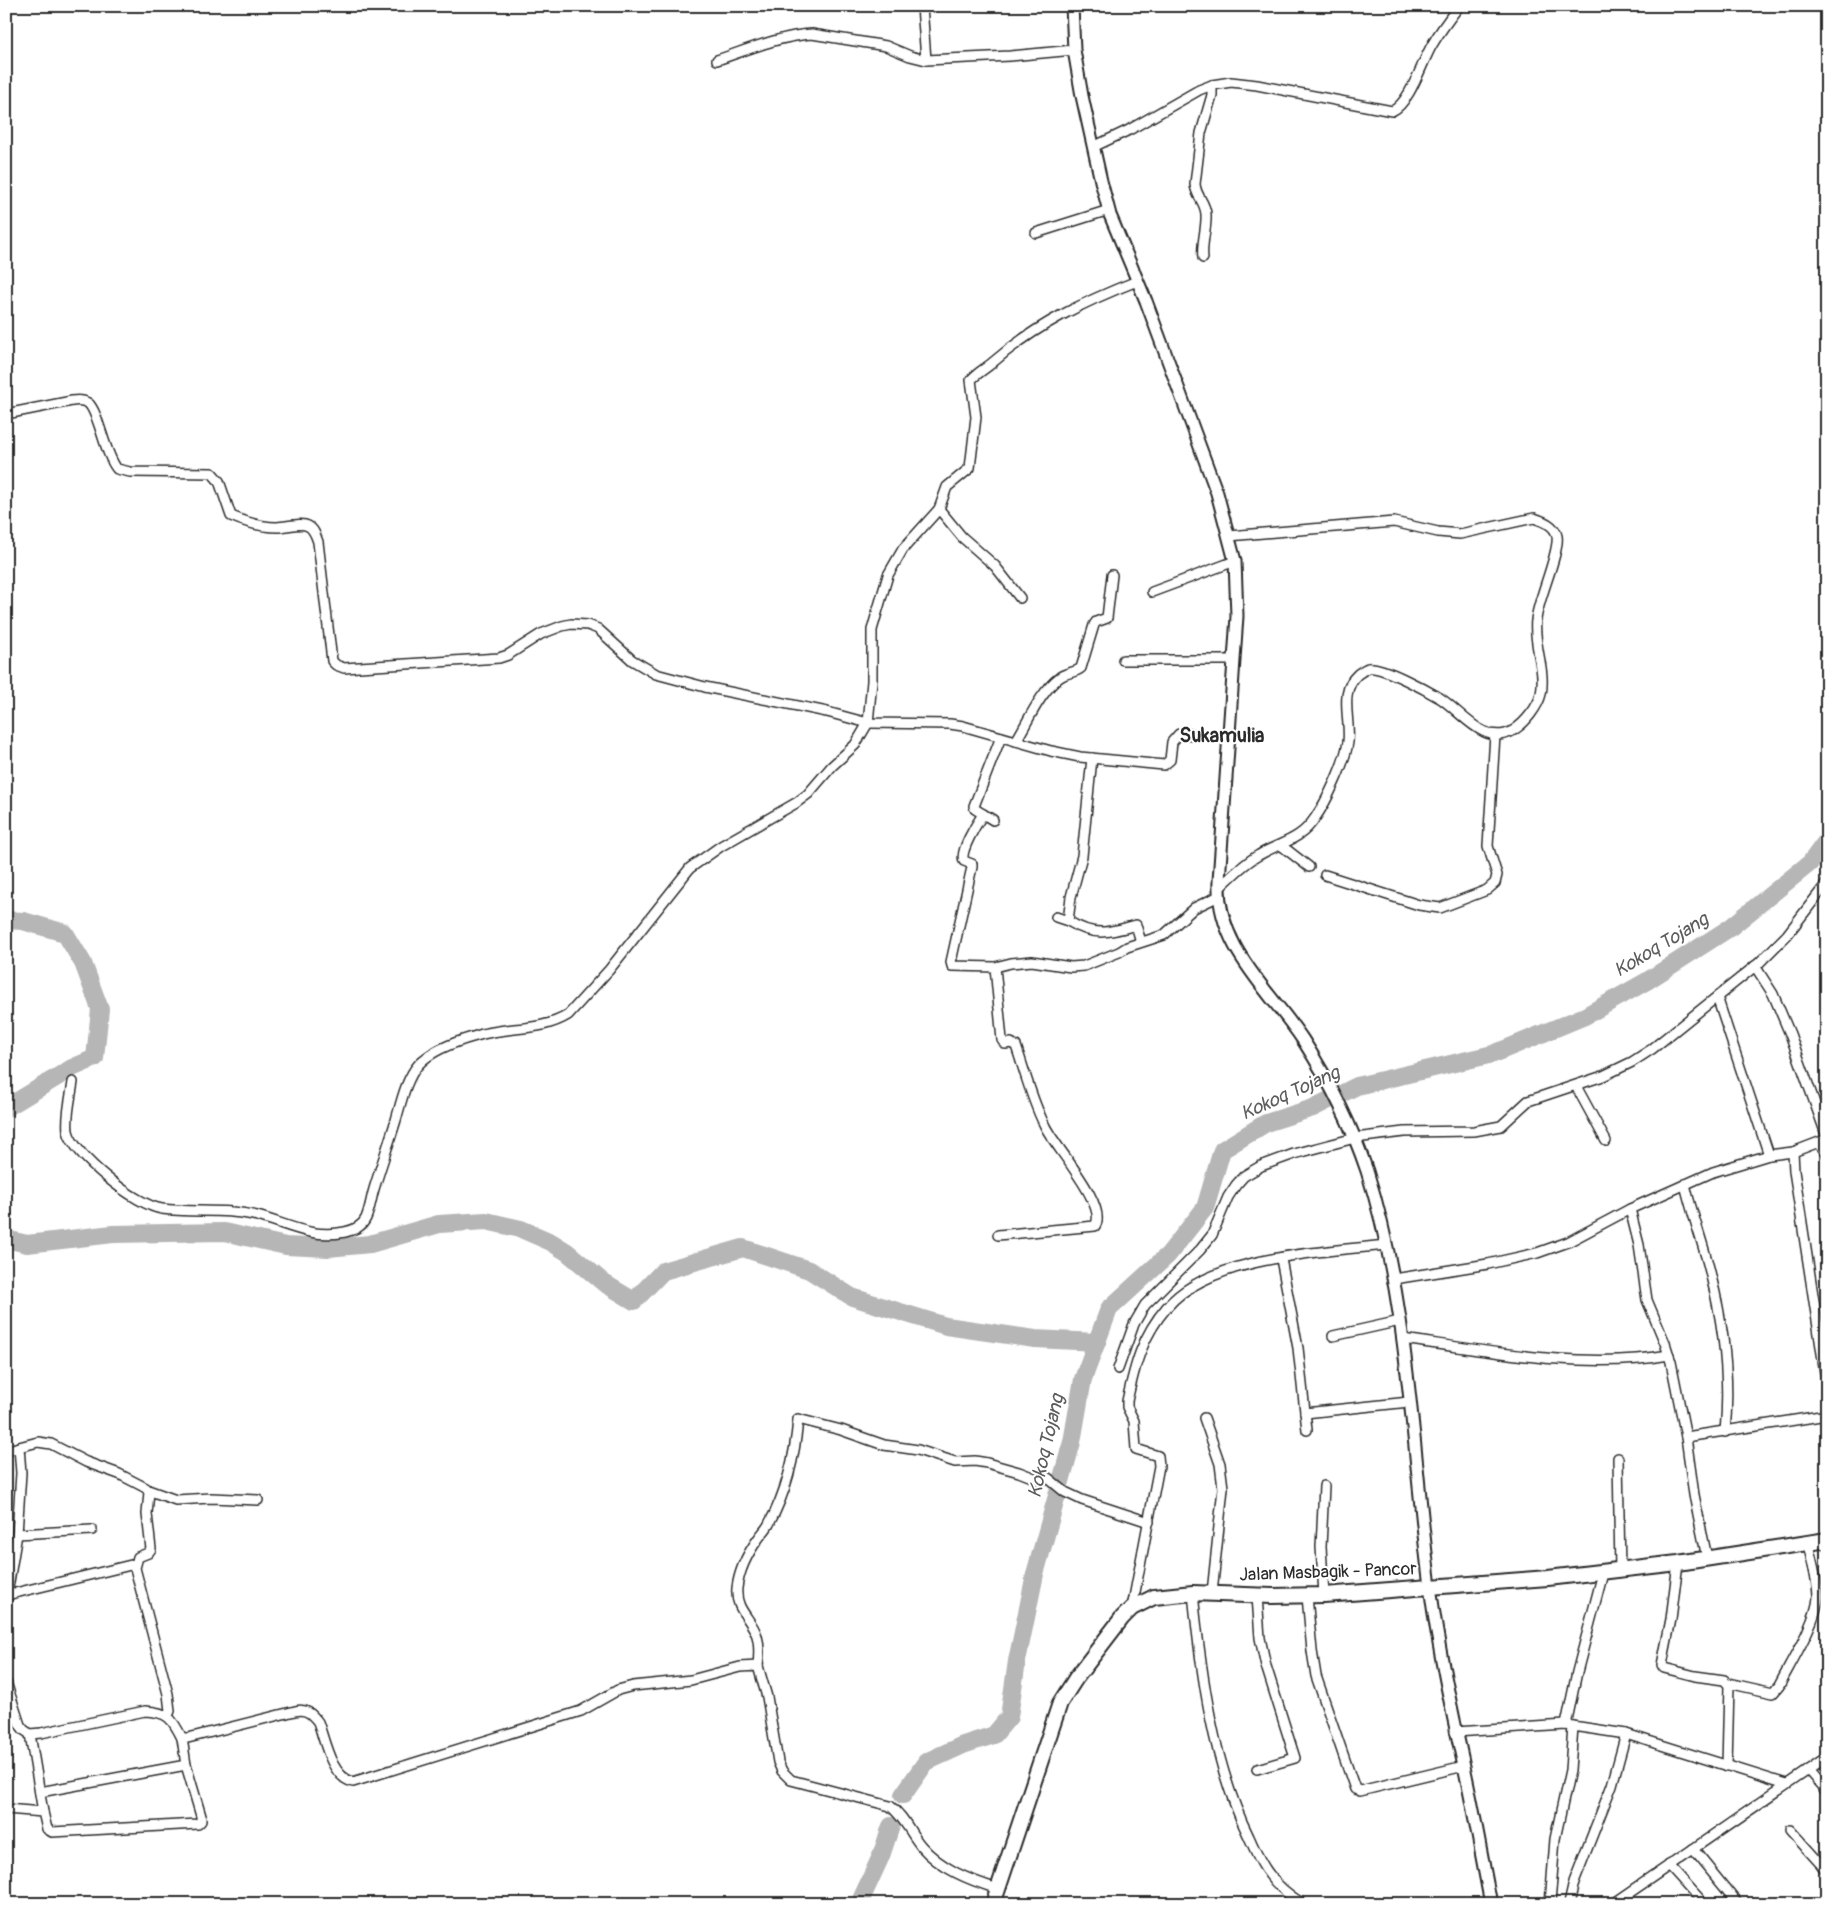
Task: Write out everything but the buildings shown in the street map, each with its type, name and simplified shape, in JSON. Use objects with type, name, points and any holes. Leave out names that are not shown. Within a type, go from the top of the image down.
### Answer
[{"type":"main road","name":"Jalan Masbagik - Pancor","points":[[993,1904],[1060,1703],[1076,1678],[1122,1618],[1132,1608],[1154,1597],[1193,1593],[1307,1596],[1430,1588],[1620,1571],[1827,1540]]},
{"type":"street","points":[[922,6],[926,60]]},
{"type":"street","points":[[1072,6],[1074,50],[1093,147],[1109,210],[1138,281],[1217,493],[1235,561],[1237,616],[1219,892],[1225,921],[1239,955],[1262,989],[1297,1032],[1314,1058],[1340,1108],[1366,1169],[1387,1245],[1403,1339],[1430,1588],[1455,1732],[1464,1766],[1491,1904]]},
{"type":"street","points":[[1093,147],[1130,130],[1187,96],[1212,85],[1231,82],[1246,83],[1392,111],[1397,109],[1404,99],[1431,48],[1459,6]]},
{"type":"street","points":[[717,60],[768,43],[812,34],[886,46],[910,56],[926,60],[1010,56],[1074,50]]},
{"type":"street","points":[[1203,258],[1202,239],[1206,213],[1205,207],[1196,192],[1195,184],[1201,133],[1212,95],[1212,85]]},
{"type":"street","points":[[1036,233],[1109,210]]},
{"type":"street","points":[[73,1082],[68,1117],[70,1138],[92,1166],[133,1197],[159,1209],[244,1213],[309,1233],[331,1234],[359,1227],[366,1218],[402,1100],[418,1064],[444,1048],[476,1036],[494,1031],[544,1025],[568,1016],[609,970],[690,868],[721,846],[802,799],[832,766],[850,750],[868,723],[872,682],[872,630],[888,575],[903,549],[939,509],[947,487],[967,471],[971,463],[976,417],[971,384],[973,378],[1021,340],[1065,312],[1100,295],[1138,281]]},
{"type":"street","points":[[6,414],[72,401],[79,400],[85,402],[93,410],[108,454],[117,469],[130,472],[212,473],[219,481],[231,516],[256,524],[276,527],[309,526],[316,534],[318,542],[332,661],[344,668],[490,660],[508,655],[540,634],[562,626],[580,624],[598,629],[632,660],[656,674],[704,687],[827,712],[868,723],[950,724],[1051,751],[1092,758],[1164,765],[1170,760],[1172,742],[1179,734],[1228,736]]},
{"type":"street","points":[[939,509],[962,537],[995,566],[1020,598]]},
{"type":"street","points":[[983,814],[973,830],[962,856],[964,861],[972,864],[972,866],[951,962],[952,966],[995,967],[1032,961],[1077,967],[1095,962],[1127,947],[1168,932],[1194,908],[1219,892],[1260,854],[1282,846],[1309,827],[1330,789],[1345,753],[1348,742],[1346,717],[1349,688],[1352,680],[1360,672],[1369,668],[1379,669],[1421,687],[1442,699],[1475,727],[1495,735],[1514,730],[1535,707],[1540,695],[1542,678],[1535,638],[1536,618],[1556,548],[1557,536],[1553,528],[1545,522],[1534,518],[1460,534],[1438,532],[1394,522],[1229,536]]},
{"type":"street","points":[[1152,592],[1235,561]]},
{"type":"street","points":[[1016,741],[1035,708],[1052,684],[1061,676],[1081,668],[1094,625],[1096,622],[1107,618],[1112,575]]},
{"type":"street","points":[[1122,660],[1234,660]]},
{"type":"street","points":[[1325,876],[1419,905],[1440,908],[1487,890],[1496,883],[1497,875],[1488,846],[1495,735]]},
{"type":"street","points":[[993,820],[975,809],[974,806],[1001,737]]},
{"type":"street","points":[[1068,921],[1071,897],[1082,856],[1092,758]]},
{"type":"street","points":[[1282,846],[1308,867]]},
{"type":"street","points":[[1118,1369],[1134,1324],[1145,1306],[1200,1250],[1212,1235],[1228,1197],[1244,1176],[1261,1166],[1294,1154],[1354,1138],[1404,1132],[1474,1131],[1501,1126],[1528,1101],[1578,1090],[1632,1062],[1652,1049],[1756,966],[1787,936],[1827,883]]},
{"type":"street","points":[[1056,917],[1094,932],[1105,933],[1136,925],[1141,942]]},
{"type":"street","points":[[1756,966],[1773,994],[1786,1026],[1827,1154]]},
{"type":"street","points":[[995,967],[1002,1040],[1005,1044],[1011,1043],[1016,1046],[1043,1123],[1051,1138],[1084,1182],[1097,1212],[1097,1223],[1095,1226],[998,1235]]},
{"type":"street","points":[[1717,997],[1769,1155]]},
{"type":"street","points":[[1578,1090],[1606,1141]]},
{"type":"street","points":[[1394,1280],[1488,1264],[1537,1253],[1568,1242],[1630,1209],[1726,1167],[1769,1155],[1793,1152],[1824,1140]]},
{"type":"street","points":[[1793,1152],[1794,1171],[1827,1386]]},
{"type":"street","points":[[1685,1184],[1711,1275],[1718,1309],[1727,1380],[1728,1402],[1725,1432]]},
{"type":"street","points":[[1630,1209],[1639,1245],[1647,1300],[1669,1355],[1686,1437],[1694,1496],[1707,1558]]},
{"type":"street","points":[[1132,1608],[1159,1461],[1158,1456],[1153,1453],[1136,1449],[1134,1421],[1127,1405],[1137,1358],[1158,1319],[1182,1292],[1242,1266],[1335,1250],[1387,1245]]},
{"type":"street","points":[[1281,1258],[1298,1348],[1307,1430]]},
{"type":"street","points":[[1333,1336],[1400,1321]]},
{"type":"street","points":[[1403,1339],[1529,1356],[1570,1359],[1618,1361],[1669,1355]]},
{"type":"street","points":[[1305,1413],[1409,1402]]},
{"type":"street","points":[[1686,1437],[1827,1415]]},
{"type":"street","points":[[1204,1418],[1220,1464],[1223,1488],[1212,1593]]},
{"type":"street","points":[[998,1889],[961,1875],[936,1861],[921,1846],[900,1815],[890,1806],[791,1780],[782,1771],[778,1762],[767,1697],[758,1666],[758,1638],[750,1622],[741,1611],[737,1588],[740,1573],[747,1556],[768,1527],[785,1489],[793,1466],[798,1423],[841,1430],[884,1445],[918,1450],[955,1462],[975,1461],[987,1463],[1037,1479],[1048,1478],[1062,1489],[1082,1500],[1149,1522]]},
{"type":"street","points":[[6,1451],[38,1442],[51,1444],[86,1462],[119,1474],[148,1490],[176,1500],[211,1498],[258,1500]]},
{"type":"street","points":[[6,1600],[17,1534],[21,1473],[19,1447]]},
{"type":"street","points":[[1618,1458],[1620,1571]]},
{"type":"street","points":[[1324,1486],[1321,1548],[1324,1595]]},
{"type":"street","points":[[148,1490],[147,1514],[151,1549],[148,1553],[138,1557],[135,1564],[157,1659],[168,1694],[170,1710],[168,1715]]},
{"type":"street","points":[[17,1534],[92,1530]]},
{"type":"street","points":[[1678,1563],[1671,1619],[1662,1662],[1663,1667],[1773,1693],[1779,1686],[1807,1631],[1817,1601],[1817,1588],[1808,1543]]},
{"type":"street","points":[[7,1595],[135,1564]]},
{"type":"street","points":[[1550,1904],[1555,1839],[1568,1778],[1569,1726],[1576,1672],[1602,1573]]},
{"type":"street","points":[[1193,1593],[1206,1689],[1217,1742],[1233,1799],[1241,1821],[1269,1875],[1285,1891],[1303,1904]]},
{"type":"street","points":[[1257,1596],[1260,1638],[1264,1657],[1296,1758],[1257,1769]]},
{"type":"street","points":[[1307,1596],[1316,1676],[1355,1789],[1360,1791],[1464,1766]]},
{"type":"street","points":[[182,1738],[199,1736],[304,1710],[313,1715],[318,1722],[337,1772],[346,1780],[353,1782],[580,1712],[618,1690],[632,1686],[691,1680],[740,1667],[758,1666]]},
{"type":"street","points":[[6,1682],[20,1725],[30,1734],[49,1732],[145,1711],[168,1715],[182,1738],[186,1765],[201,1820],[198,1824],[52,1832],[47,1829],[43,1812],[30,1734]]},
{"type":"street","points":[[1727,1766],[1730,1701],[1728,1683]]},
{"type":"street","points":[[1455,1732],[1569,1726],[1626,1734],[1786,1784]]},
{"type":"street","points":[[1569,1904],[1574,1882],[1612,1785],[1626,1734]]},
{"type":"street","points":[[1618,1902],[1827,1757]]},
{"type":"street","points":[[40,1792],[186,1765]]},
{"type":"street","points":[[1808,1770],[1827,1792]]},
{"type":"street","points":[[6,1809],[43,1812]]},
{"type":"street","points":[[1790,1830],[1827,1871]]},
{"type":"street","points":[[1693,1849],[1738,1904]]},
{"type":"street","points":[[1669,1865],[1704,1904]]},
{"type":"waterway","name":"Kokoq Tojang","points":[[903,1795],[926,1762],[963,1745],[994,1735],[1009,1717],[1017,1661],[1035,1574],[1072,1442],[1083,1379],[1109,1309],[1168,1255],[1205,1208],[1222,1150],[1266,1123],[1313,1108],[1357,1086],[1493,1054],[1585,1016],[1647,981],[1731,927],[1810,863],[1827,840]]},
{"type":"waterway","points":[[6,920],[23,921],[65,933],[83,963],[100,1009],[95,1058],[72,1068],[6,1108]]},
{"type":"waterway","points":[[6,1239],[27,1244],[113,1234],[224,1232],[286,1246],[328,1248],[370,1244],[439,1224],[486,1221],[521,1229],[551,1242],[567,1252],[604,1283],[634,1301],[663,1271],[743,1248],[809,1270],[852,1297],[946,1326],[1035,1339],[1097,1342]]},
{"type":"waterway","name":"Kokoq Tojang","points":[[859,1904],[881,1856],[891,1826]]},
{"type":"district","name":"Sukamulia","points":[[1222,735]]}]
